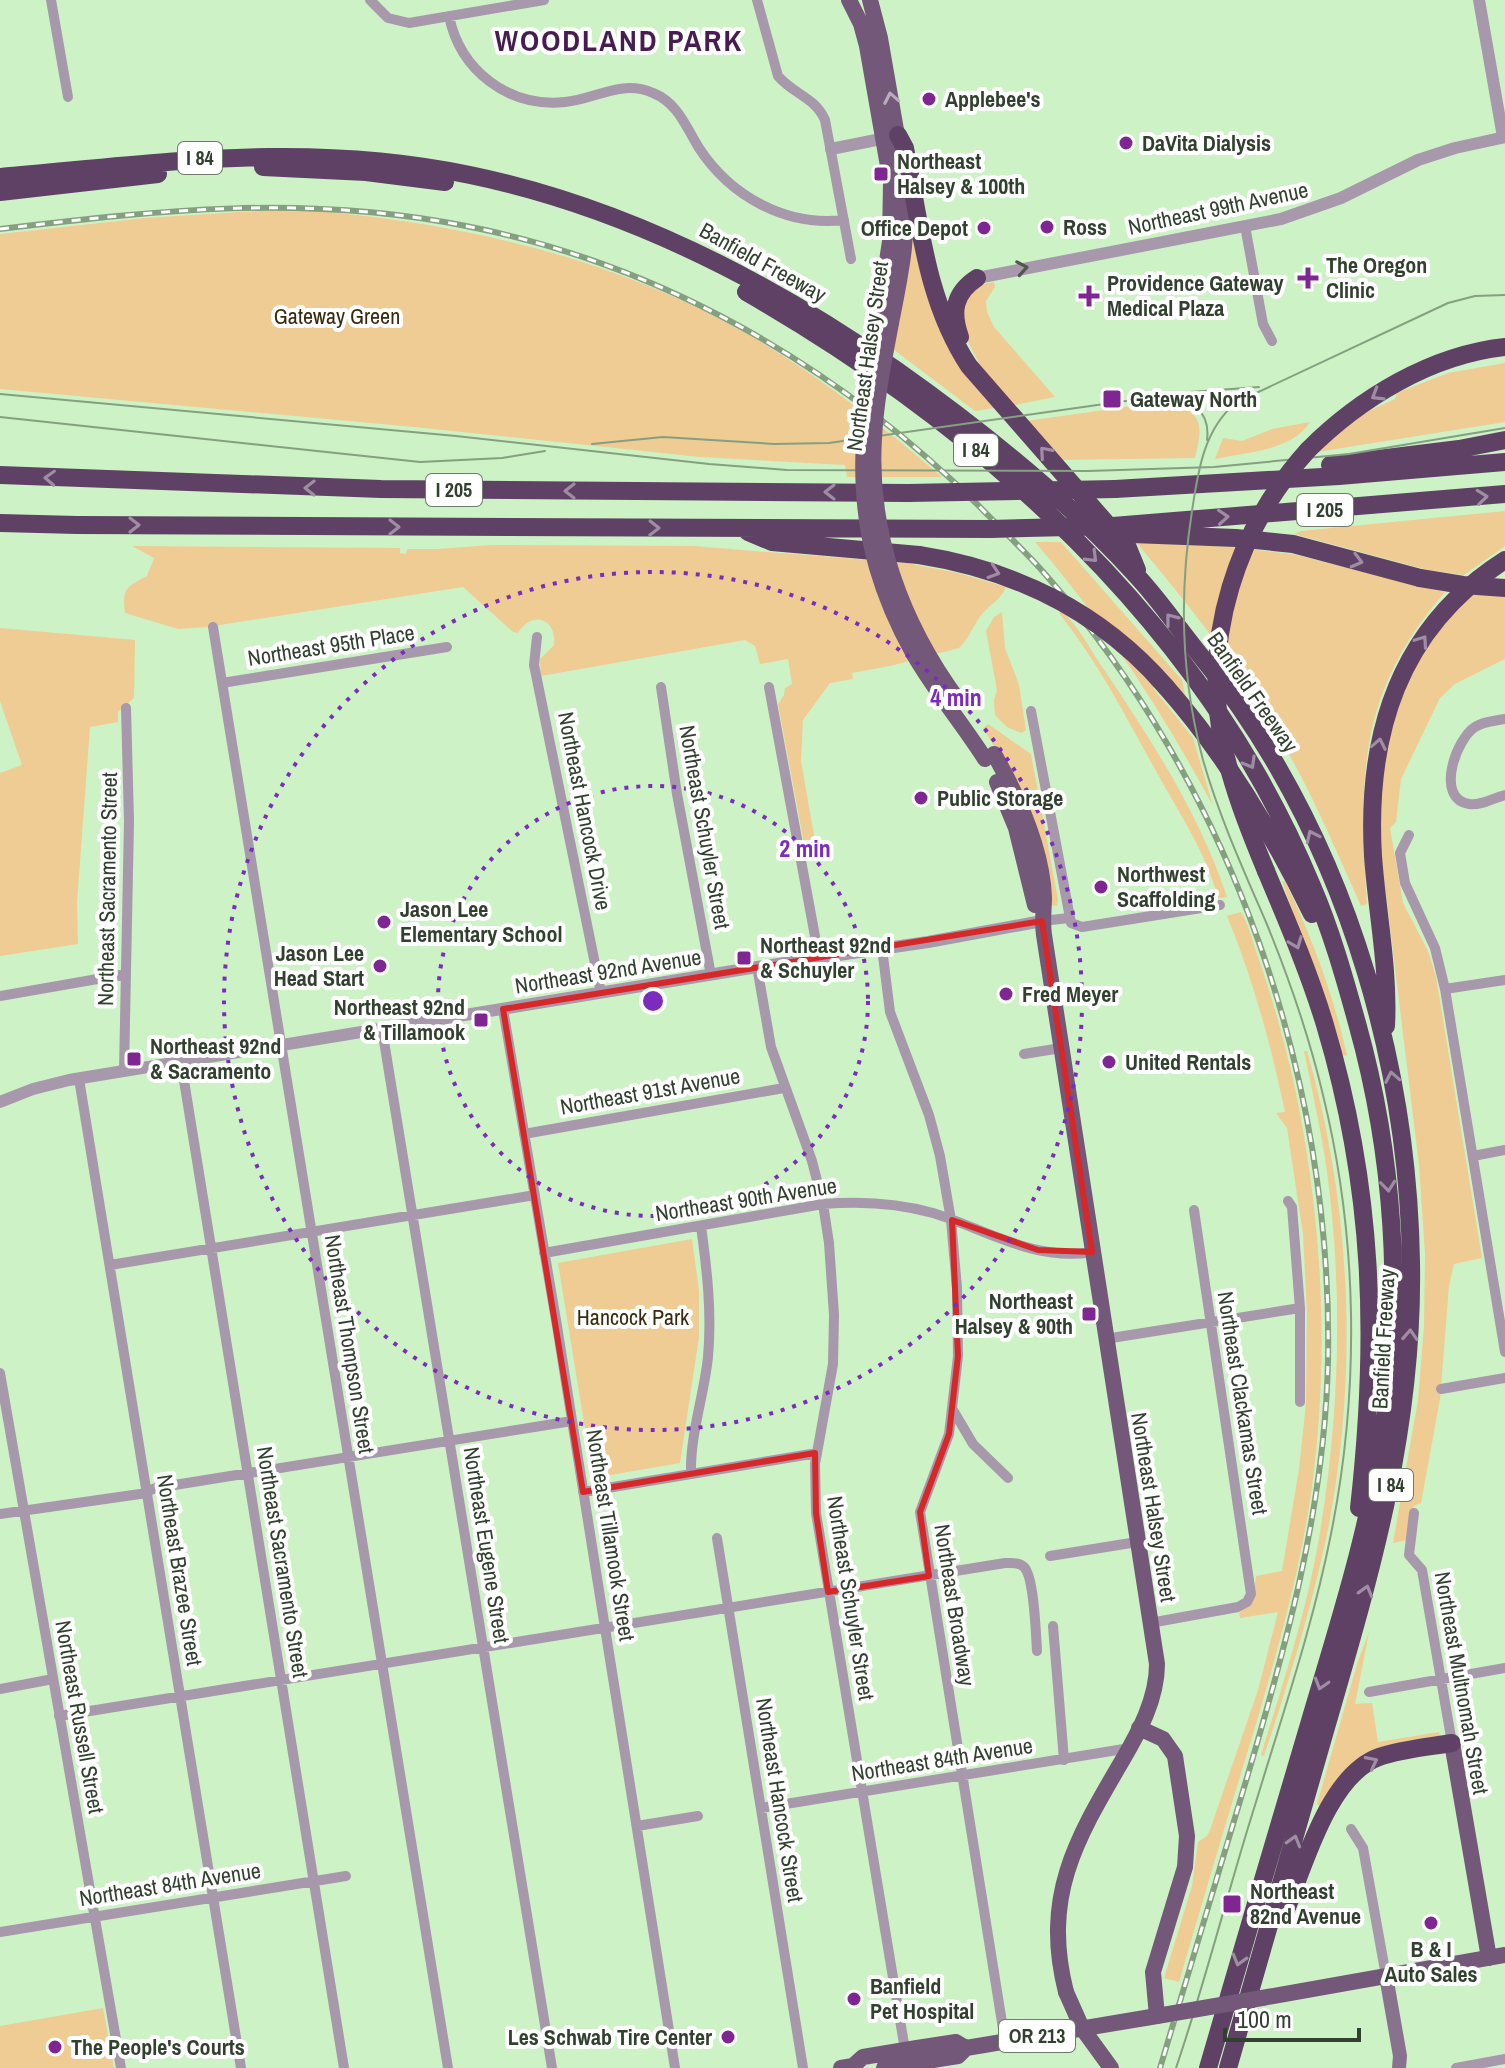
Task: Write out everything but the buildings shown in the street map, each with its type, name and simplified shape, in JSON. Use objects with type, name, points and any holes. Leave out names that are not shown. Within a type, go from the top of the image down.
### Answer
[{"type":"highway","points":[[891,137],[905,148],[937,302],[953,340],[969,366],[1128,548],[1141,580]]},
{"type":"highway","name":"Banfield Freeway","points":[[0,177],[237,156],[335,157],[401,163],[530,189],[654,233],[734,271],[802,309],[886,363],[966,422],[1092,529],[1141,580],[1239,706],[1289,790],[1316,846],[1346,916],[1385,1041],[1402,1138],[1410,1231],[1411,1321],[1405,1399],[1374,1560],[1228,2068]]},
{"type":"highway","name":"Banfield Freeway","points":[[0,192],[237,168],[324,169],[399,175],[494,192],[589,220],[680,258],[767,304],[850,356],[956,433],[1053,519],[1142,612],[1203,689],[1263,785],[1311,883],[1343,973],[1365,1052],[1379,1122],[1389,1199],[1393,1265],[1392,1329],[1384,1428],[1373,1492],[1351,1582],[1208,2068]]},
{"type":"highway","points":[[969,366],[954,310],[959,294],[977,278]]},
{"type":"highway","points":[[1351,1582],[1370,1393],[1371,1311],[1365,1219],[1347,1107],[1325,1025],[1244,814],[1223,745],[1216,680],[1219,640],[1232,581],[1246,544],[1282,482],[1308,450],[1352,411],[1416,374],[1454,358],[1505,347]]},
{"type":"highway","points":[[1416,374],[1469,360],[1505,355]]},
{"type":"highway","points":[[1262,482],[1302,468],[1459,449],[1505,440]]},
{"type":"highway","name":"I 205","points":[[0,475],[339,489],[908,493],[1115,489],[1262,482],[1505,462]]},
{"type":"highway","name":"I 205","points":[[0,523],[742,529],[1113,526],[1133,534],[1151,529],[1505,494]]},
{"type":"highway","points":[[742,529],[772,542],[951,560],[1005,576],[1068,604],[1095,621],[1131,650],[1207,737],[1264,821],[1343,973]]},
{"type":"highway","points":[[1151,529],[1293,544],[1420,578],[1505,588]]},
{"type":"highway","points":[[1385,1041],[1388,989],[1376,896],[1372,808],[1380,736],[1396,687],[1418,646],[1445,610],[1466,589],[1505,560]]},
{"type":"highway","points":[[1272,1916],[1286,1910],[1328,1809],[1353,1773],[1378,1757],[1452,1743]]},
{"type":"main road","name":"Northeast Halsey Street","points":[[849,0],[861,24],[891,137]]},
{"type":"main road","name":"Northeast Halsey Street","points":[[870,0],[880,38],[891,137],[906,224],[904,256],[885,319],[873,456],[875,496],[884,552],[894,584],[924,649],[1020,806],[1032,840],[1044,898],[1042,921],[1157,1677],[1153,1699],[1130,1748],[1082,1834],[1061,1892],[1057,1936],[1066,1992],[1082,2028],[1111,2068]]},
{"type":"main road","points":[[1139,1728],[1163,1739],[1175,1756],[1187,1836],[1185,1867],[1153,1972],[1153,2017]]},
{"type":"main road","name":"Northeast Multnomah Street","points":[[1452,1743],[1497,1957]]},
{"type":"main road","name":"OR 213","points":[[884,2068],[956,2042],[966,2048],[1497,1957]]},
{"type":"main road","points":[[1386,1976],[1400,2056],[1399,2068]]},
{"type":"main road","name":"OR 213","points":[[850,2067],[863,2057],[907,2061]]},
{"type":"street","points":[[51,0],[68,97]]},
{"type":"street","points":[[370,0],[379,12],[399,22],[544,0]]},
{"type":"street","points":[[757,0],[778,76],[793,90],[814,102],[821,111],[851,259]]},
{"type":"street","points":[[1479,0],[1504,139]]},
{"type":"street","points":[[449,16],[453,35],[464,57],[502,90],[524,99],[551,103],[580,99],[620,87],[654,93],[673,106],[711,165],[749,198],[797,219],[824,223],[844,220]]},
{"type":"street","points":[[831,149],[891,137]]},
{"type":"street","name":"Northeast 99th Avenue","points":[[977,278],[1281,219],[1321,207],[1436,153],[1504,139]]},
{"type":"street","points":[[1245,226],[1263,324],[1272,341]]},
{"type":"street","name":"Northeast Thompson Street","points":[[213,627],[448,2068]]},
{"type":"street","name":"Northeast Hancock Drive","points":[[537,637],[534,665],[601,993]]},
{"type":"street","name":"Northeast 95th Place","points":[[222,683],[447,647]]},
{"type":"street","name":"Northeast Schuyler Street","points":[[661,687],[677,794],[711,975]]},
{"type":"street","points":[[769,687],[819,958]]},
{"type":"street","name":"Northeast Sacramento Street","points":[[124,1071],[129,821],[126,708]]},
{"type":"street","points":[[1031,711],[1069,918]]},
{"type":"street","points":[[1505,719],[1484,722],[1472,728],[1450,774],[1450,788],[1466,804],[1480,804],[1505,795]]},
{"type":"street","points":[[1409,835],[1400,853],[1405,883],[1435,948],[1445,989],[1505,1352]]},
{"type":"street","name":"Northeast 92nd Avenue","points":[[0,1102],[43,1086],[79,1079],[757,967],[1042,921],[1069,918],[1074,926],[1082,927],[1220,905]]},
{"type":"street","name":"Northeast Broadway","points":[[882,948],[890,1012],[932,1125],[951,1220],[959,1334],[953,1410],[949,1434],[920,1512],[1005,2041]]},
{"type":"street","name":"Northeast Schuyler Street","points":[[757,967],[768,1037],[806,1143],[823,1204],[831,1267],[834,1339],[830,1389],[817,1453],[814,1488],[828,1592],[907,2061]]},
{"type":"street","points":[[0,996],[126,974]]},
{"type":"street","points":[[1445,989],[1505,980]]},
{"type":"street","name":"Northeast Tillamook Street","points":[[503,1009],[675,2068]]},
{"type":"street","name":"Northeast Eugene Street","points":[[382,1029],[552,2068]]},
{"type":"street","points":[[1024,1054],[1061,1048]]},
{"type":"street","name":"Northeast Sacramento Street","points":[[181,1062],[344,2068]]},
{"type":"street","name":"Northeast Brazee Street","points":[[79,1079],[241,2068]]},
{"type":"street","name":"Northeast 91st Avenue","points":[[524,1134],[784,1088]]},
{"type":"street","points":[[1473,1156],[1505,1150]]},
{"type":"street","points":[[110,1265],[535,1195]]},
{"type":"street","points":[[1288,1201],[1292,1207],[1300,1308],[1300,1402]]},
{"type":"street","name":"Northeast 90th Avenue","points":[[544,1253],[823,1204],[876,1203],[923,1211],[1038,1250],[1068,1255],[1092,1252]]},
{"type":"street","name":"Northeast Clackamas Street","points":[[1150,1623],[1233,1608],[1247,1602],[1251,1594],[1194,1210]]},
{"type":"street","points":[[691,1474],[694,1432],[705,1381],[710,1332],[701,1226]]},
{"type":"street","points":[[1105,1339],[1300,1308]]},
{"type":"street","name":"Northeast Russell Street","points":[[0,1373],[121,2068]]},
{"type":"street","points":[[1441,1389],[1505,1378]]},
{"type":"street","points":[[953,1410],[967,1437],[1008,1478]]},
{"type":"street","points":[[0,1514],[572,1421]]},
{"type":"street","points":[[583,1492],[817,1453]]},
{"type":"street","name":"Northeast Multnomah Street","points":[[1414,1513],[1409,1555],[1422,1570],[1452,1743]]},
{"type":"street","name":"Northeast Hancock Street","points":[[717,1538],[803,2068]]},
{"type":"street","points":[[1050,1556],[1137,1542]]},
{"type":"street","points":[[59,1716],[1005,1563],[1020,1564],[1028,1572],[1037,1651]]},
{"type":"street","points":[[1053,1626],[1064,1760]]},
{"type":"street","points":[[1369,1692],[1505,1668]]},
{"type":"street","points":[[0,1689],[53,1679]]},
{"type":"street","name":"Northeast 84th Avenue","points":[[761,1808],[1130,1748]]},
{"type":"street","points":[[637,1826],[698,1816]]},
{"type":"street","points":[[1351,1829],[1363,1848],[1386,1976]]},
{"type":"street","name":"Northeast 84th Avenue","points":[[0,1932],[346,1876]]},
{"type":"street","points":[[1456,2068],[1505,2059]]},
{"type":"highlighted area","points":[[1042,921],[1092,1252],[1038,1250],[952,1220],[958,1356],[949,1434],[920,1512],[929,1576],[828,1592],[816,1513],[815,1453],[583,1492],[503,1009]]},
{"type":"green space","name":"Gateway Green","points":[[290,209],[389,219],[486,236],[628,278],[711,314],[781,354],[880,425],[942,477],[847,477],[845,465],[700,457],[0,389],[0,234],[145,218]]},
{"type":"green space","points":[[912,222],[926,290],[944,339],[961,368],[994,408],[975,411],[893,349]]},
{"type":"green space","points":[[994,282],[995,287],[986,301],[994,327],[1055,397],[1010,406],[984,373],[961,324],[964,298],[978,285]]},
{"type":"green space","points":[[1505,363],[1505,422],[1317,452],[1358,416],[1395,399],[1397,393],[1448,373]]},
{"type":"green space","points":[[1175,404],[1197,419],[1199,440],[1195,458],[1058,460],[1026,421],[1140,405]]},
{"type":"green space","points":[[1310,422],[1302,432],[1280,445],[1215,459],[1223,438],[1242,441],[1272,429]]},
{"type":"green space","points":[[1505,511],[1505,546],[1464,575],[1428,570],[1294,534],[1301,531]]},
{"type":"green space","points":[[1035,542],[1061,542],[1182,680],[1186,699],[1166,676],[1153,688],[1193,738],[1213,806],[1174,736],[1131,669],[1085,604]]},
{"type":"green space","points":[[1136,542],[1292,554],[1445,592],[1416,629],[1395,666],[1380,702],[1370,739],[1363,816],[1367,904],[1361,906],[1313,801],[1265,714],[1213,638]]},
{"type":"green space","points":[[492,545],[693,546],[907,563],[1006,587],[959,648],[852,673],[853,679],[830,683],[803,720],[801,761],[816,847],[813,853],[806,854],[778,704],[785,688],[792,684],[788,659],[760,664],[755,646],[745,640],[541,676],[540,659],[554,645],[552,628],[548,623],[530,621],[518,633],[513,632],[463,587],[207,627],[178,629],[125,613],[127,589],[147,576],[154,558],[132,546],[400,548],[400,553],[406,554],[407,549]]},
{"type":"green space","points":[[1470,592],[1505,594],[1505,659],[1455,684],[1440,698],[1401,779],[1396,822],[1390,828],[1403,903],[1428,951],[1436,977],[1482,1258],[1454,1264],[1449,1286],[1440,1399],[1421,1503],[1414,1506],[1407,1540],[1393,1543],[1418,1400],[1424,1326],[1425,1254],[1419,1165],[1382,861],[1380,780],[1390,724],[1422,651]]},
{"type":"green space","points":[[1002,612],[1005,648],[1019,685],[1026,730],[1021,733],[1007,727],[995,715],[997,690],[986,631],[994,617]]},
{"type":"green space","points":[[1062,612],[1085,640],[1174,780],[1203,837],[1227,897],[1218,898],[1207,865],[1191,833],[1111,690],[1059,613]]},
{"type":"green space","points":[[0,628],[135,640],[134,698],[118,712],[118,722],[90,727],[77,902],[78,944],[0,956],[0,773],[22,765],[0,701]]},
{"type":"green space","points":[[988,724],[1031,754],[1057,906],[1050,905],[1007,767],[983,728]]},
{"type":"green space","points":[[1282,881],[1285,881],[1295,902],[1321,966],[1345,1056],[1342,1054]]},
{"type":"green space","points":[[1241,912],[1250,931],[1276,1015],[1303,1129],[1317,1231],[1321,1385],[1312,1487],[1293,1589],[1179,1982],[1164,1978],[1192,1886],[1198,1842],[1210,1830],[1258,1690],[1278,1612],[1240,1618],[1239,1613],[1253,1602],[1256,1576],[1282,1571],[1299,1469],[1306,1403],[1307,1315],[1303,1234],[1287,1128],[1276,1113],[1285,1112],[1274,1062],[1253,988],[1227,916]]},
{"type":"green space","points":[[1304,1051],[1307,1051],[1322,1110],[1334,1171],[1341,1232],[1346,1294],[1343,1417],[1337,1478],[1320,1567],[1264,1756],[1261,1755],[1295,1642],[1316,1555],[1327,1481],[1335,1391],[1337,1300],[1331,1209],[1324,1150]]},
{"type":"green space","name":"Hancock Park","points":[[692,1239],[699,1291],[699,1337],[680,1463],[593,1478],[558,1263]]},
{"type":"green space","points":[[1369,1632],[1355,1704],[1372,1703],[1378,1742],[1439,1732],[1440,1739],[1382,1750],[1320,1807],[1317,1804]]},
{"type":"green space","name":"The People's Courts","points":[[103,2008],[114,2068],[0,2068],[0,2026]]},
{"type":"tram line","points":[[1176,2068],[1297,1669],[1331,1534],[1347,1425],[1351,1314],[1343,1204],[1323,1095],[1290,986],[1209,781],[1190,698],[1184,636],[1185,573],[1197,481],[1210,437],[1237,402],[1448,303],[1475,296],[1505,295]]},
{"type":"tram line","points":[[1176,393],[1259,387]]},
{"type":"tram line","points":[[0,394],[787,470],[1088,471],[1214,467],[1349,454],[1505,428]]},
{"type":"tram line","points":[[592,444],[663,437],[774,444],[829,443],[1161,396],[1180,399],[1196,407],[1205,420],[1207,440]]},
{"type":"tram line","points":[[0,417],[420,462],[502,458],[545,451]]},
{"type":"railway","points":[[0,229],[175,211],[233,208],[348,210],[466,226],[538,243],[608,266],[677,294],[805,366],[866,408],[924,455],[1045,574],[1111,657],[1169,747],[1218,842],[1258,941],[1290,1044],[1312,1148],[1325,1254],[1328,1360],[1325,1416],[1311,1525],[1288,1632],[1160,2068]]},
{"type":"place","name":"Applebee's","points":[[929,99]]},
{"type":"place","name":"DaVita Dialysis","points":[[1126,143]]},
{"type":"place","name":"Northeast Halsey & 100th","points":[[881,174]]},
{"type":"place","name":"Ross","points":[[1047,227]]},
{"type":"place","name":"Office Depot","points":[[984,228]]},
{"type":"place","name":"The Oregon Clinic","points":[[1308,278]]},
{"type":"place","name":"Providence Gateway Medical Plaza","points":[[1089,296]]},
{"type":"place","name":"Gateway North","points":[[1112,399]]},
{"type":"place","name":"Public Storage","points":[[921,798]]},
{"type":"place","name":"Northwest Scaffolding","points":[[1101,887]]},
{"type":"place","name":"Jason Lee Elementary School","points":[[384,922]]},
{"type":"place","name":"Northeast 92nd & Schuyler","points":[[744,958]]},
{"type":"place","name":"Jason Lee Head Start","points":[[380,966]]},
{"type":"place","name":"Fred Meyer","points":[[1006,994]]},
{"type":"place","name":"Northeast 92nd & Tillamook","points":[[481,1020]]},
{"type":"place","name":"Northeast 92nd & Sacramento","points":[[134,1059]]},
{"type":"place","name":"United Rentals","points":[[1109,1062]]},
{"type":"place","name":"Northeast Halsey & 90th","points":[[1089,1314]]},
{"type":"place","name":"Northeast 82nd Avenue","points":[[1232,1904]]},
{"type":"place","name":"B & I Auto Sales","points":[[1431,1923]]},
{"type":"place","name":"Banfield Pet Hospital","points":[[854,1999]]},
{"type":"place","name":"Les Schwab Tire Center","points":[[728,2037]]},
{"type":"place","name":"The People's Courts","points":[[55,2047]]},
{"type":"district","name":"WOODLAND PARK","points":[[619,41]]}]
